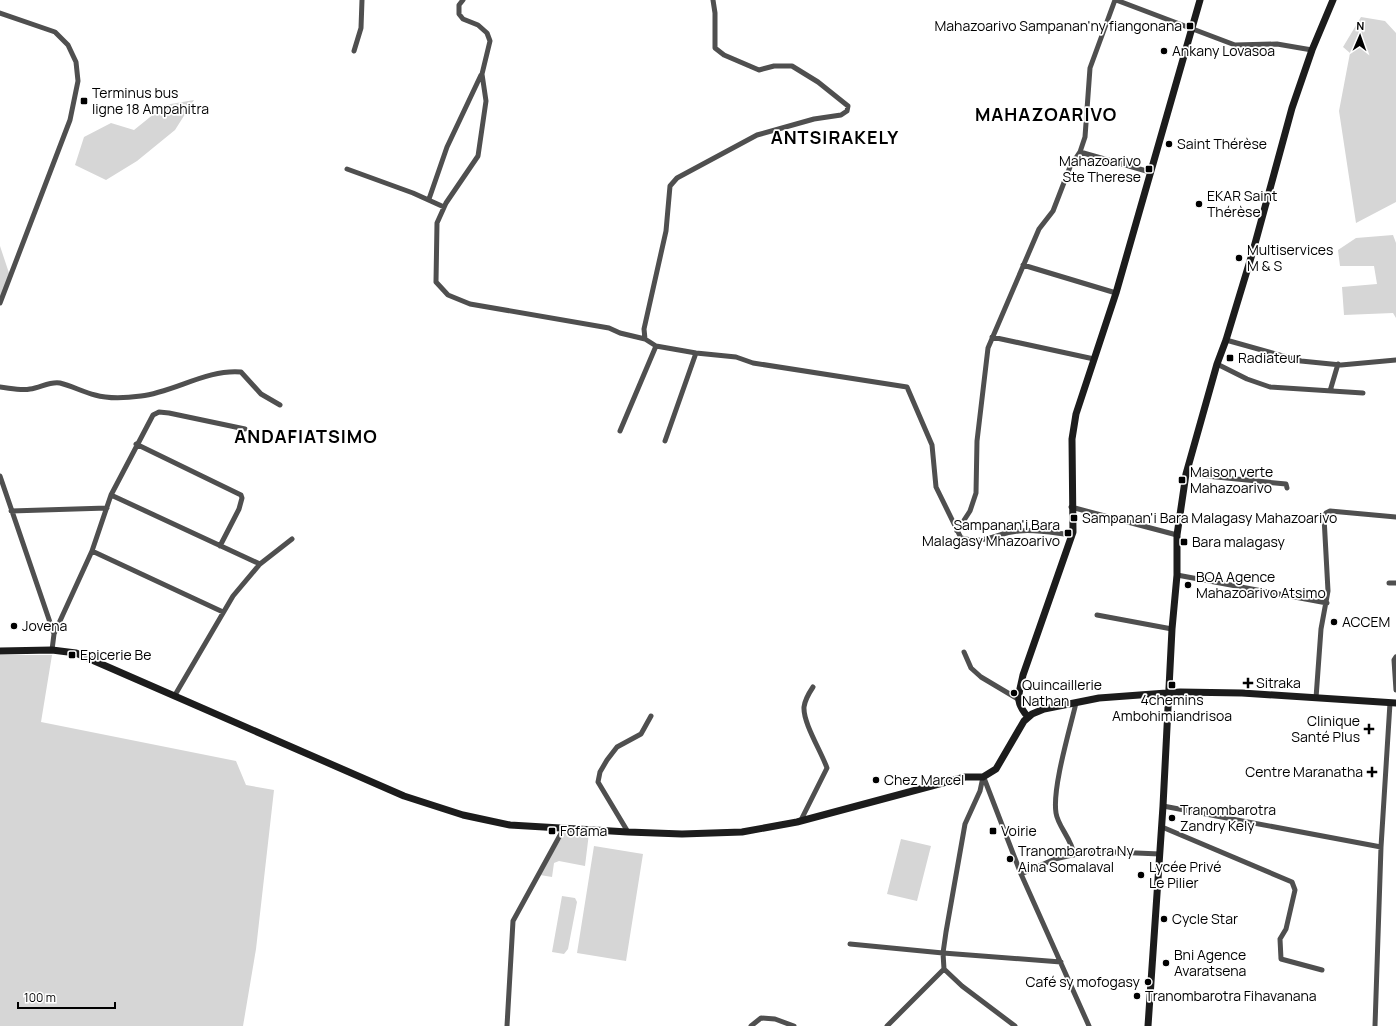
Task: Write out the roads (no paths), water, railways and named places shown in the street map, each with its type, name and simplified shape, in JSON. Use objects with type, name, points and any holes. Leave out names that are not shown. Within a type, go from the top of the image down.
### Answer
[{"type":"main road","points":[[1028,717],[1021,709],[1018,699],[1024,675],[1071,536],[1072,439],[1076,414],[1116,293],[1200,0]]},
{"type":"main road","points":[[1148,1026],[1162,827],[1172,629],[1177,575],[1177,535],[1186,474],[1216,364],[1226,340],[1253,251],[1292,108],[1312,50],[1333,0]]},
{"type":"main road","points":[[0,651],[52,650],[76,653],[410,798],[486,821],[510,825],[628,832],[682,834],[742,832],[801,820],[965,777],[983,777],[996,769],[1028,717],[1032,714],[1044,709],[1099,698],[1169,693],[1231,693],[1393,703]]},
{"type":"street","points":[[354,51],[361,28],[362,0]]},
{"type":"street","points":[[428,199],[447,147],[482,74],[490,41],[487,33],[478,25],[463,19],[459,14],[459,5],[462,0]]},
{"type":"street","points":[[645,339],[644,329],[666,231],[670,186],[677,178],[757,135],[814,119],[841,115],[847,111],[848,106],[844,101],[818,82],[792,66],[774,66],[759,70],[724,55],[715,48],[715,13],[713,0]]},
{"type":"street","points":[[957,531],[970,511],[976,493],[977,441],[988,348],[1016,286],[1023,265],[1039,229],[1053,211],[1070,168],[1080,152],[1085,137],[1090,68],[1115,0],[1235,45],[1277,44],[1312,50]]},
{"type":"street","points":[[0,13],[55,32],[68,44],[76,62],[78,82],[70,120],[0,303]]},
{"type":"street","points":[[482,74],[486,101],[478,156],[444,207],[437,223],[436,282],[448,295],[470,304],[567,322],[599,326],[645,339],[656,346],[696,353],[736,357],[764,364],[907,387],[932,445],[936,487],[961,538],[974,542],[1018,531],[1044,531],[1071,536]]},
{"type":"street","points":[[1080,152],[1150,172]]},
{"type":"street","points":[[347,169],[428,199],[444,207]]},
{"type":"street","points":[[1023,265],[1116,293]]},
{"type":"street","points":[[992,337],[1094,359]]},
{"type":"street","points":[[1226,340],[1291,359],[1338,364],[1396,360]]},
{"type":"street","points":[[620,431],[656,346]]},
{"type":"street","points":[[666,441],[696,353]]},
{"type":"street","points":[[1216,364],[1247,379],[1270,387],[1362,393]]},
{"type":"street","points":[[1330,392],[1338,364]]},
{"type":"street","points":[[0,387],[30,390],[47,384],[59,383],[95,395],[114,398],[140,396],[165,391],[231,371],[241,372],[261,394],[280,405]]},
{"type":"street","points":[[52,650],[54,634],[92,552],[111,495],[136,444],[150,420],[158,412],[176,414],[245,429]]},
{"type":"street","points":[[136,444],[241,495],[242,498],[239,509],[220,546]]},
{"type":"street","points":[[1186,474],[1286,484],[1287,488]]},
{"type":"street","points":[[0,476],[10,511],[54,634]]},
{"type":"street","points":[[111,495],[260,564]]},
{"type":"street","points":[[1071,507],[1177,535]]},
{"type":"street","points":[[10,511],[107,508]]},
{"type":"street","points":[[1316,698],[1321,629],[1327,603],[1328,584],[1324,517],[1326,513],[1330,512],[1396,517]]},
{"type":"street","points":[[175,695],[233,596],[260,564],[292,539]]},
{"type":"street","points":[[92,552],[223,612]]},
{"type":"street","points":[[1177,575],[1327,603]]},
{"type":"street","points":[[1389,583],[1396,583]]},
{"type":"street","points":[[1097,615],[1172,629]]},
{"type":"street","points":[[964,652],[971,668],[981,677],[1018,699]]},
{"type":"street","points":[[1396,657],[1394,660],[1394,668],[1396,690]]},
{"type":"street","points":[[801,820],[827,768],[808,722],[804,707],[808,695],[813,687]]},
{"type":"street","points":[[1074,856],[1073,847],[1056,815],[1055,807],[1058,782],[1076,703]]},
{"type":"street","points":[[1375,1026],[1381,847],[1393,703]]},
{"type":"street","points":[[628,832],[598,782],[600,772],[617,747],[641,734],[651,716]]},
{"type":"street","points":[[983,777],[1021,874],[1088,1026]]},
{"type":"street","points":[[983,777],[980,791],[965,824],[943,953],[944,969],[962,986],[1015,1026]]},
{"type":"street","points":[[1163,806],[1381,847]]},
{"type":"street","points":[[1162,827],[1292,882],[1295,890],[1286,930],[1280,939],[1281,959],[1322,970]]},
{"type":"street","points":[[507,1026],[514,921],[564,828]]},
{"type":"street","points":[[1021,874],[1055,859],[1074,856],[1089,851],[1160,854]]},
{"type":"street","points":[[850,944],[1061,962]]},
{"type":"street","points":[[887,1026],[944,969]]},
{"type":"street","points":[[751,1026],[761,1018],[775,1019],[794,1026]]},
{"type":"place","name":"Mahazoarivo Sampanan'ny fiangonana","points":[[1190,26]]},
{"type":"place","name":"Ankany Lovasoa","points":[[1164,51]]},
{"type":"place","name":"Terminus bus ligne 18 Ampahitra","points":[[84,101]]},
{"type":"place","name":"Saint Thérèse","points":[[1169,144]]},
{"type":"place","name":"Mahazoarivo Ste Therese","points":[[1149,169]]},
{"type":"place","name":"EKAR Saint Thérèse","points":[[1199,204]]},
{"type":"place","name":"Multiservices M & S","points":[[1239,258]]},
{"type":"place","name":"Radiateur","points":[[1230,358]]},
{"type":"place","name":"Maison verte Mahazoarivo","points":[[1182,480]]},
{"type":"place","name":"Sampanan'i Bara Malagasy Mahazoarivo","points":[[1074,518]]},
{"type":"place","name":"Sampanan'i Bara Malagasy Mhazoarivo","points":[[1068,533]]},
{"type":"place","name":"Bara malagasy","points":[[1184,542]]},
{"type":"place","name":"BOA Agence Mahazoarivo Atsimo","points":[[1188,585]]},
{"type":"place","name":"ACCEM","points":[[1334,622]]},
{"type":"place","name":"Jovena","points":[[14,626]]},
{"type":"place","name":"Epicerie Be","points":[[72,655]]},
{"type":"place","name":"Sitraka","points":[[1248,683]]},
{"type":"place","name":"4chemins Ambohimiandrisoa","points":[[1172,685]]},
{"type":"place","name":"Quincaillerie Nathan","points":[[1014,693]]},
{"type":"place","name":"Clinique Santé Plus","points":[[1369,729]]},
{"type":"place","name":"Centre Maranatha","points":[[1372,772]]},
{"type":"place","name":"Chez Marcel","points":[[876,780]]},
{"type":"place","name":"Tranombarotra Zandry Kely","points":[[1172,818]]},
{"type":"place","name":"Fofama","points":[[552,831]]},
{"type":"place","name":"Voirie","points":[[993,831]]},
{"type":"place","name":"Tranombarotra Ny Aina Somalaval","points":[[1010,859]]},
{"type":"place","name":"Lycée Privé Le Pilier","points":[[1141,875]]},
{"type":"place","name":"Cycle Star","points":[[1164,919]]},
{"type":"place","name":"Bni Agence Avaratsena","points":[[1166,963]]},
{"type":"place","name":"Café sy mofogasy","points":[[1148,982]]},
{"type":"place","name":"Tranombarotra Fihavanana","points":[[1137,996]]},
{"type":"district","name":"MAHAZOARIVO","points":[[1046,115]]},
{"type":"district","name":"ANTSIRAKELY","points":[[835,138]]},
{"type":"district","name":"ANDAFIATSIMO","points":[[306,437]]}]
